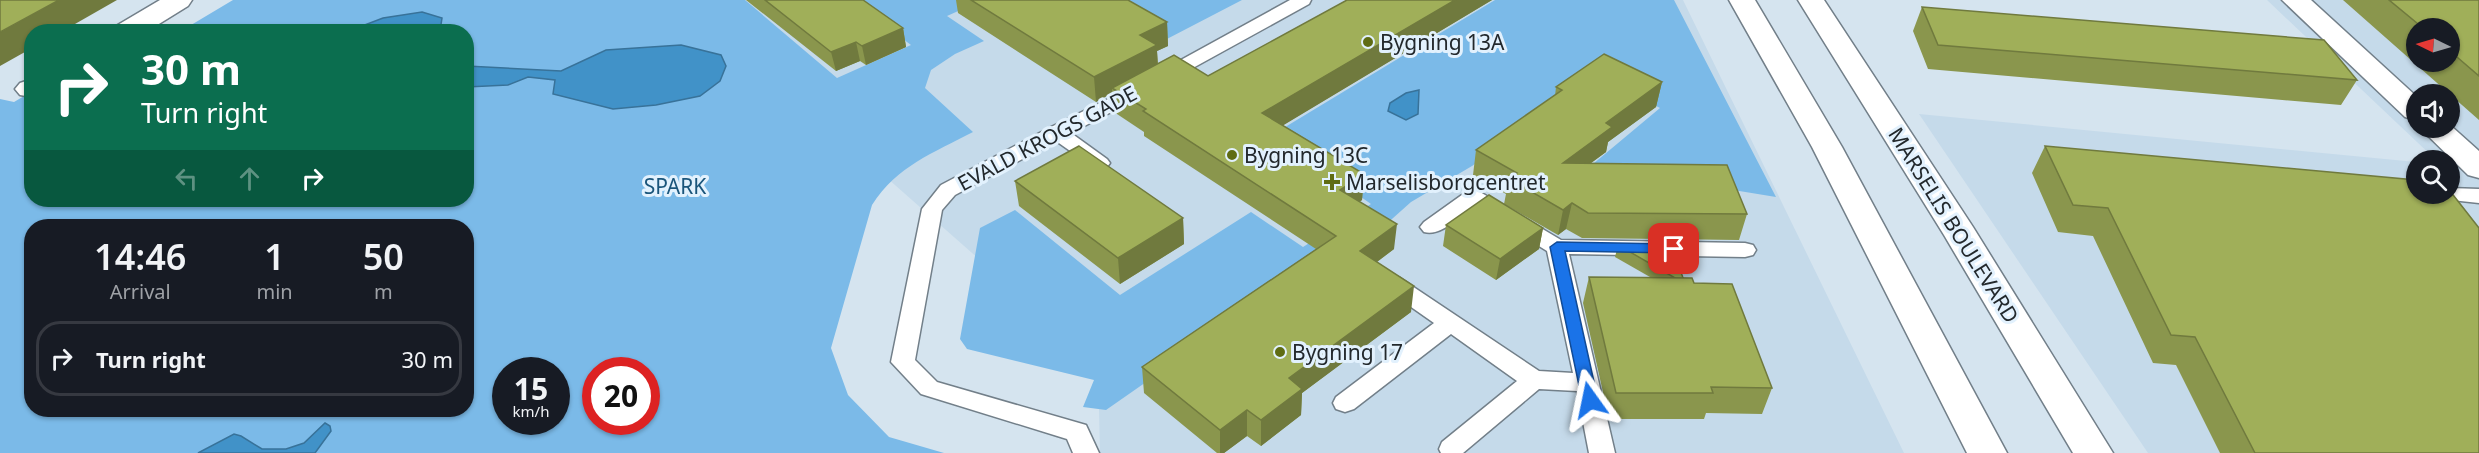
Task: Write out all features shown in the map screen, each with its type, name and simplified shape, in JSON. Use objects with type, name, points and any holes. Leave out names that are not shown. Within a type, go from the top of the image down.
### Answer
[{"type":"main road","points":[[139,24],[179,0]]},
{"type":"main road","points":[[1742,0],[1827,147],[1987,453]]},
{"type":"main road","name":"MARSELIS BOULEVARD","points":[[1811,0],[1961,235],[2093,453]]},
{"type":"main road","points":[[2295,0],[2347,57],[2406,103]]},
{"type":"main road","points":[[2446,138],[2479,168]]},
{"type":"lane","name":"EVALD KROGS GADE","points":[[1086,453],[1077,432],[929,388],[903,362],[932,209],[948,190],[1214,50],[1303,0]]},
{"type":"lane","points":[[1056,132],[1112,172]]},
{"type":"lane","points":[[2460,195],[2479,196]]},
{"type":"lane","points":[[1431,227],[1473,197],[1557,247],[1745,250]]},
{"type":"lane","points":[[1557,247],[1602,453]]},
{"type":"lane","points":[[1392,283],[1534,380],[1586,383]]},
{"type":"lane","points":[[1345,403],[1450,323]]},
{"type":"lane","points":[[1451,449],[1534,380]]},
{"type":"shaded area","name":"Marselisborgcentret","points":[[685,0],[1683,0],[1904,453],[1100,453],[1098,364]]},
{"type":"shaded area","points":[[2267,0],[2479,0],[2479,453],[2148,453],[1919,114],[2406,161],[2406,204],[2460,204],[2460,150],[2425,150],[2413,138],[2460,138],[2460,84],[2406,84],[2406,132]]},
{"type":"shaded area","points":[[422,12],[442,18],[441,24],[367,24],[383,18]]},
{"type":"shaded area","points":[[681,45],[721,55],[726,66],[720,81],[700,96],[656,105],[613,109],[553,94],[555,80],[528,77],[508,85],[474,87],[474,66],[561,71],[606,50]]},
{"type":"shaded area","points":[[1419,90],[1418,114],[1406,120],[1388,111],[1390,103],[1406,93]]},
{"type":"shaded area","points":[[325,423],[330,426],[331,431],[315,453],[198,453],[234,434],[262,449],[286,449],[304,443]]},
{"type":"green space","name":"SPARK","points":[[233,0],[745,0],[837,78],[911,45],[851,0],[983,0],[947,16],[984,41],[955,54],[931,70],[925,88],[973,132],[904,170],[872,205],[831,348],[848,395],[889,437],[944,453],[0,453],[0,99],[14,102],[24,96],[24,207],[474,207],[474,24],[193,24]]},
{"type":"green space","points":[[1094,0],[1242,0],[1165,40]]},
{"type":"green space","points":[[1495,0],[1674,0],[1776,197],[1721,188],[1581,174],[1660,108],[1598,76],[1472,166],[1411,202],[1345,261],[1321,260],[1106,410],[1083,407],[1094,380],[967,349],[960,339],[980,228],[1015,210],[1120,295],[1251,212],[1303,247],[1371,204],[1272,135]]},
{"type":"building","points":[[0,0],[59,0],[0,32]]},
{"type":"building","points":[[765,0],[863,0],[903,28],[862,46],[856,42],[831,52]]},
{"type":"building","points":[[971,0],[1128,0],[1167,22],[1140,35],[1157,45],[1094,77]]},
{"type":"building","points":[[1347,0],[1455,0],[1262,113],[1364,174],[1340,190],[1397,224],[1360,251],[1414,286],[1289,378],[1302,389],[1261,420],[1247,410],[1220,430],[1142,367],[1336,236],[1143,111],[1146,109],[1112,88],[1174,55],[1208,76]]},
{"type":"building","points":[[2389,0],[2479,0],[2479,76],[2460,60],[2460,18],[2411,18]]},
{"type":"building","points":[[1922,7],[2324,40],[2357,80],[1938,45]]},
{"type":"building","points":[[1604,54],[1662,82],[1606,123],[1612,127],[1563,163],[1727,165],[1747,214],[1588,213],[1572,203],[1563,210],[1508,178],[1517,173],[1476,150],[1562,90],[1556,87]]},
{"type":"building","points":[[1079,146],[1183,218],[1118,258],[1015,181]]},
{"type":"building","points":[[2045,146],[2406,179],[2406,204],[2460,204],[2479,228],[2479,453],[2255,453],[2195,337],[2171,335],[2108,208],[2073,205]]},
{"type":"building","points":[[1489,195],[1543,228],[1500,259],[1446,225]]},
{"type":"building","points":[[1618,245],[1672,246],[1683,278],[1675,278]]},
{"type":"building","points":[[1589,277],[1692,278],[1694,283],[1732,284],[1772,388],[1711,387],[1713,393],[1616,393]]},
{"type":"place","name":"Bygning 13A","points":[[1368,42]]},
{"type":"place","name":"Bygning 13C","points":[[1232,155]]},
{"type":"place","name":"Marselisborgcentret","points":[[1332,182]]},
{"type":"place","name":"Bygning 17","points":[[1280,352]]},
{"type":"route","points":[[1590,400],[1557,247],[1674,249]]}]
